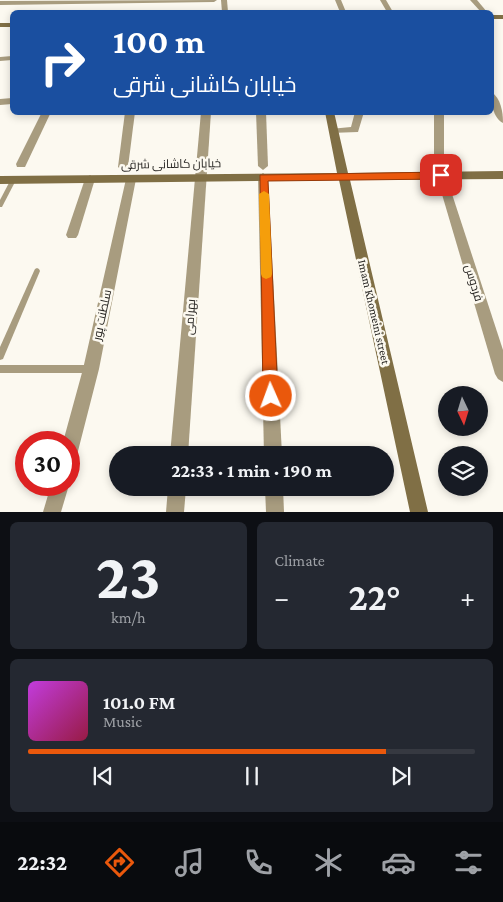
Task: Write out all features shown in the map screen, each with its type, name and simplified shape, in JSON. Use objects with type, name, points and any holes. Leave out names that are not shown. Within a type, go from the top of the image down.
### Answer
[{"type":"main road","name":"Imam Khomeini street","points":[[329,115],[419,512]]},
{"type":"main road","name":"خیابان کاشانی شرقی","points":[[0,180],[90,179],[127,173],[200,178],[263,172],[343,176],[503,175]]},
{"type":"street","points":[[0,3],[61,1],[99,4],[214,0]]},
{"type":"street","points":[[473,0],[482,10]]},
{"type":"street","points":[[494,95],[503,120]]},
{"type":"street","points":[[21,164],[45,115]]},
{"type":"street","name":"سلطنت پور","points":[[74,431],[91,369],[127,173],[130,115]]},
{"type":"street","name":"بهرامی","points":[[180,446],[206,115]]},
{"type":"street","points":[[261,115],[273,446]]},
{"type":"street","points":[[333,131],[355,130],[359,115]]},
{"type":"street","points":[[439,115],[440,155]]},
{"type":"street","points":[[72,235],[90,179]]},
{"type":"street","name":"فردوس","points":[[446,191],[503,374]]},
{"type":"street","points":[[52,512],[57,496]]},
{"type":"street","points":[[175,512],[176,496]]},
{"type":"street","points":[[274,496],[275,512]]},
{"type":"lane","points":[[0,205],[13,180]]},
{"type":"lane","points":[[0,356],[37,271]]},
{"type":"lane","points":[[0,369],[91,369]]},
{"type":"slow traffic","points":[[264,194],[266,274]]},
{"type":"route","points":[[271,396],[263,177],[441,175]]}]
